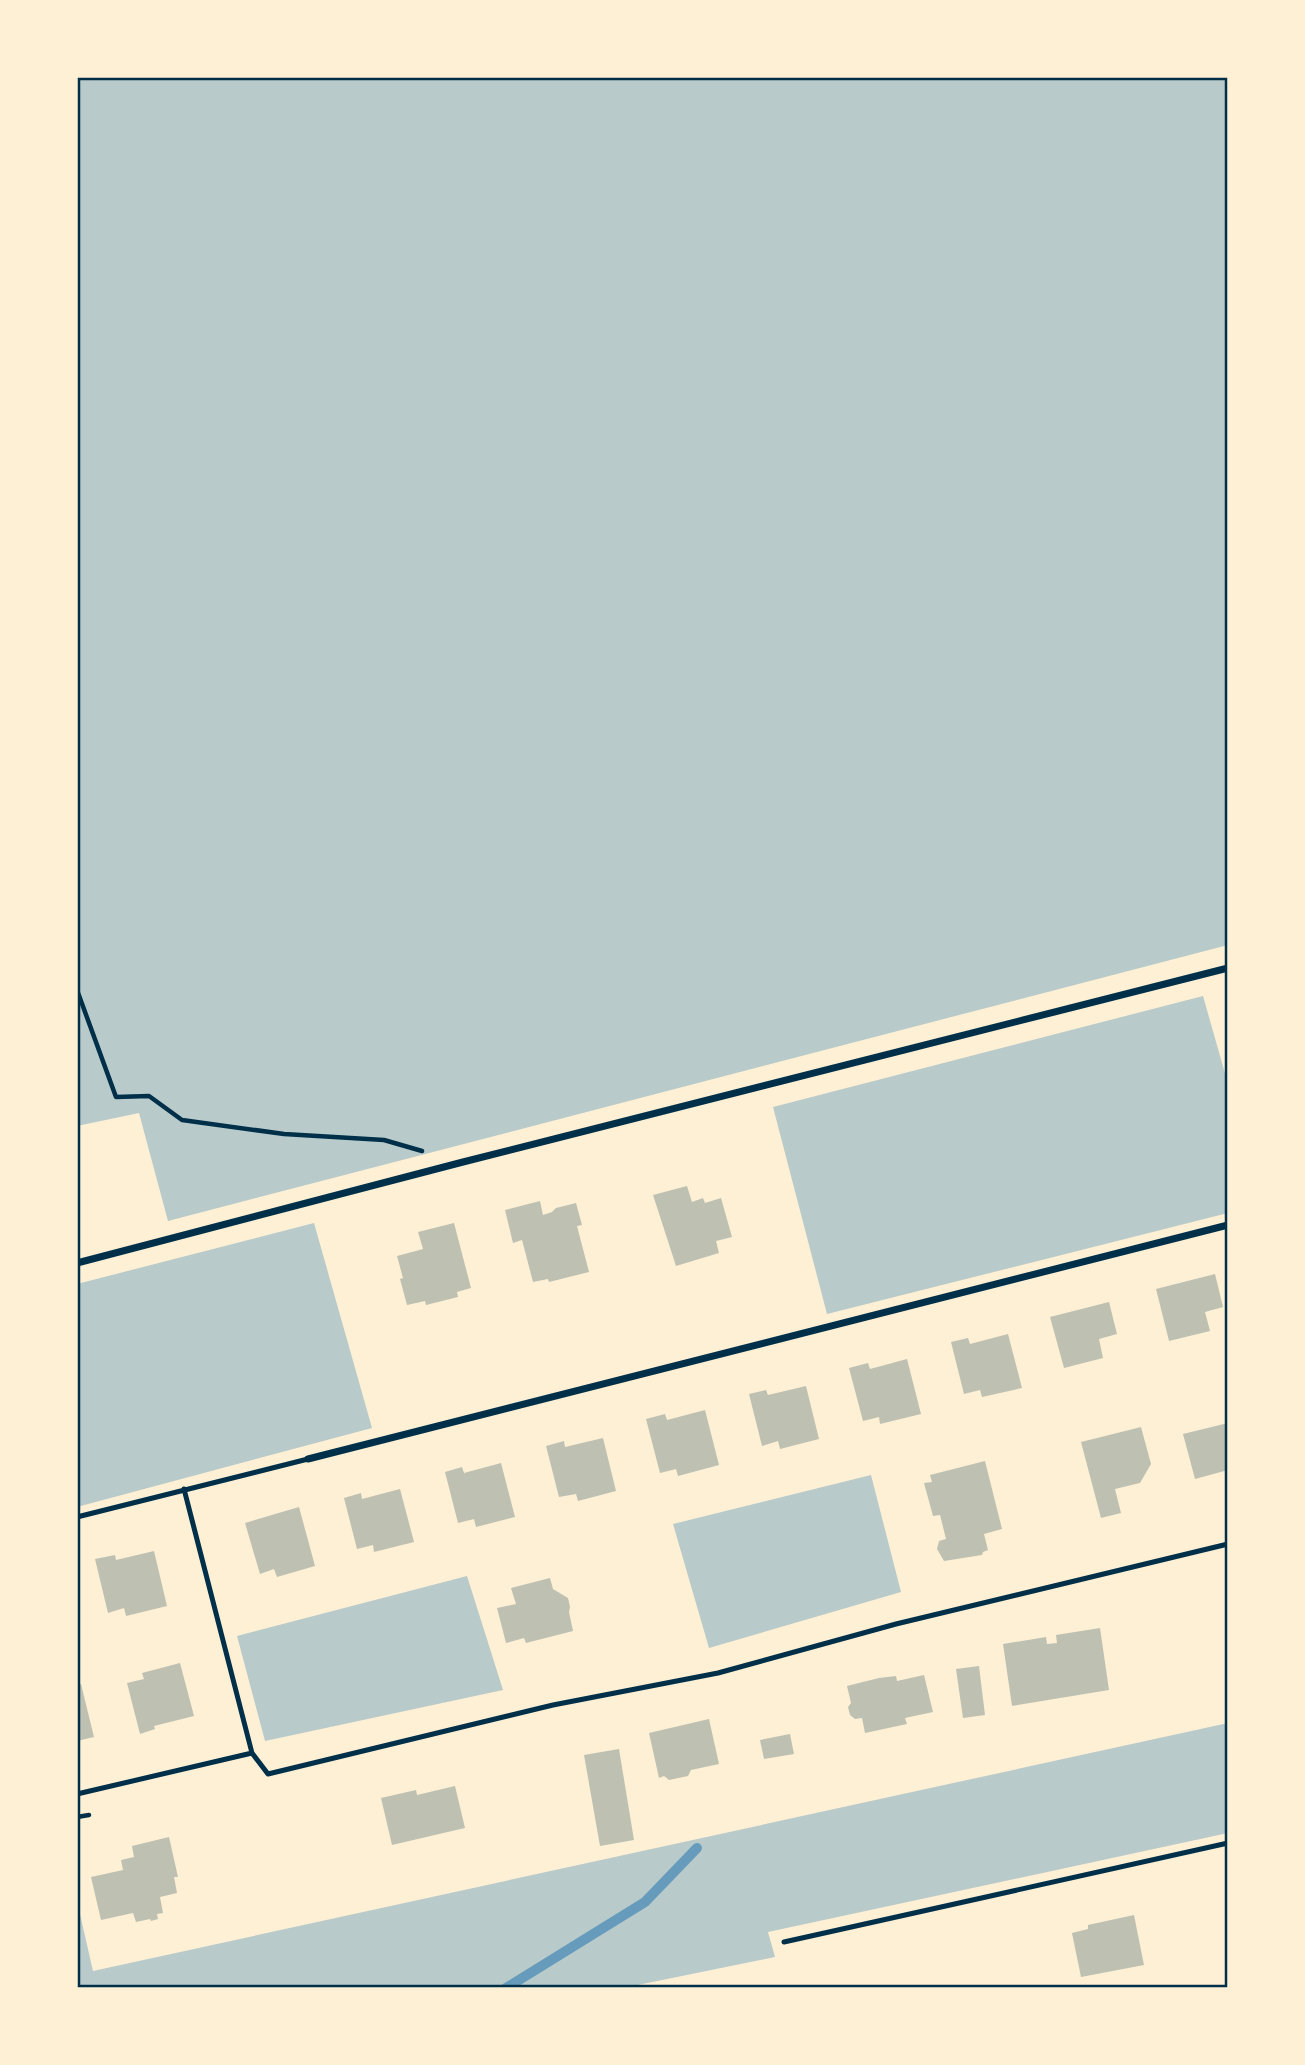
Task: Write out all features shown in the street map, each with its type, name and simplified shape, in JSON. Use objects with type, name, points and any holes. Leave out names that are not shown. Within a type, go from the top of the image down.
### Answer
[{"type":"street","points":[[77,1263],[1228,968]]},
{"type":"street","points":[[308,1458],[1228,1225]]},
{"type":"lane","points":[[77,1517],[308,1458]]},
{"type":"lane","points":[[184,1489],[252,1753],[268,1774],[553,1705],[718,1672],[896,1624],[1228,1544]]},
{"type":"lane","points":[[77,1794],[252,1753]]},
{"type":"lane","points":[[784,1942],[1228,1843]]},
{"type":"path","points":[[77,990],[116,1097],[149,1096],[182,1120],[284,1133],[383,1140],[424,1151]]},
{"type":"path","points":[[77,1818],[89,1815]]},
{"type":"shaded area","points":[[77,77],[1228,77],[1228,945],[168,1221],[139,1113],[77,1126]]},
{"type":"shaded area","points":[[1203,996],[1228,1084],[1228,1213],[827,1314],[773,1107]]},
{"type":"shaded area","points":[[314,1223],[372,1428],[77,1507],[77,1284]]},
{"type":"shaded area","points":[[871,1475],[901,1592],[709,1648],[673,1524]]},
{"type":"shaded area","points":[[467,1576],[503,1690],[265,1741],[237,1636]]},
{"type":"shaded area","points":[[1228,1723],[1228,1833],[768,1932],[775,1957],[623,1988],[77,1988],[77,1901],[93,1971]]},
{"type":"building","points":[[687,1186],[692,1202],[703,1198],[705,1203],[721,1198],[732,1237],[716,1241],[719,1253],[676,1266],[653,1195]]},
{"type":"building","points":[[540,1201],[543,1215],[556,1208],[576,1203],[582,1225],[577,1226],[589,1272],[549,1282],[548,1279],[533,1282],[522,1240],[513,1243],[505,1210]]},
{"type":"building","points":[[454,1223],[471,1288],[457,1292],[458,1297],[426,1305],[425,1301],[407,1305],[397,1256],[423,1249],[418,1232]]},
{"type":"building","points":[[1215,1274],[1223,1307],[1205,1312],[1210,1331],[1169,1341],[1156,1289]]},
{"type":"building","points":[[1109,1302],[1117,1334],[1099,1339],[1103,1358],[1064,1368],[1050,1317]]},
{"type":"building","points":[[1008,1334],[1022,1388],[982,1397],[980,1390],[964,1394],[951,1342],[968,1338],[970,1344]]},
{"type":"building","points":[[907,1359],[921,1414],[880,1424],[879,1417],[863,1421],[849,1368],[868,1363],[870,1369]]},
{"type":"building","points":[[806,1386],[819,1439],[780,1449],[778,1441],[762,1446],[749,1394],[766,1390],[768,1395]]},
{"type":"building","points":[[705,1410],[719,1465],[678,1476],[676,1469],[660,1473],[646,1419],[665,1414],[667,1420]]},
{"type":"building","points":[[1228,1423],[1228,1470],[1195,1479],[1183,1434]]},
{"type":"building","points":[[1141,1427],[1151,1464],[1140,1483],[1115,1489],[1121,1513],[1101,1518],[1081,1442]]},
{"type":"building","points":[[603,1438],[616,1491],[578,1501],[576,1494],[559,1497],[546,1446],[564,1441],[565,1447]]},
{"type":"building","points":[[985,1461],[1002,1529],[984,1534],[988,1550],[982,1555],[944,1561],[937,1549],[939,1541],[946,1539],[940,1515],[933,1516],[924,1483],[932,1482],[930,1475]]},
{"type":"building","points":[[501,1463],[515,1517],[476,1527],[474,1519],[458,1523],[445,1472],[462,1467],[464,1473]]},
{"type":"building","points":[[400,1489],[414,1542],[374,1552],[373,1545],[357,1549],[344,1498],[361,1493],[362,1499]]},
{"type":"building","points":[[299,1507],[315,1566],[277,1577],[274,1569],[260,1574],[245,1523]]},
{"type":"building","points":[[154,1551],[167,1606],[126,1616],[124,1608],[108,1613],[95,1559],[115,1555],[116,1560]]},
{"type":"building","points":[[550,1578],[553,1589],[568,1598],[573,1631],[526,1643],[524,1638],[506,1643],[497,1608],[516,1604],[511,1588]]},
{"type":"building","points":[[1100,1628],[1109,1690],[1012,1706],[1003,1644],[1046,1637],[1047,1644],[1057,1643],[1056,1635]]},
{"type":"building","points":[[180,1663],[194,1716],[154,1726],[155,1729],[140,1734],[127,1683],[144,1679],[142,1673]]},
{"type":"building","points":[[979,1666],[985,1715],[963,1718],[956,1669]]},
{"type":"building","points":[[924,1675],[933,1712],[905,1718],[907,1724],[865,1733],[862,1718],[855,1719],[850,1715],[848,1707],[851,1703],[847,1686],[879,1678],[896,1676],[897,1681]]},
{"type":"building","points":[[81,1684],[94,1737],[77,1741],[77,1685]]},
{"type":"building","points":[[709,1719],[719,1764],[691,1770],[688,1776],[669,1780],[664,1776],[659,1778],[649,1733]]},
{"type":"building","points":[[790,1734],[794,1754],[764,1759],[760,1740]]},
{"type":"building","points":[[619,1749],[634,1840],[600,1846],[584,1755]]},
{"type":"building","points":[[455,1786],[465,1828],[392,1845],[381,1798],[416,1790],[417,1795]]},
{"type":"building","points":[[169,1837],[178,1877],[174,1877],[177,1893],[160,1897],[163,1913],[157,1914],[158,1919],[151,1921],[136,1922],[133,1913],[101,1920],[91,1877],[123,1870],[121,1860],[134,1857],[132,1846]]},
{"type":"building","points":[[1134,1915],[1144,1965],[1081,1977],[1072,1933],[1088,1929],[1088,1925]]},
{"type":"waterway","points":[[506,1988],[645,1902],[697,1848]]}]
